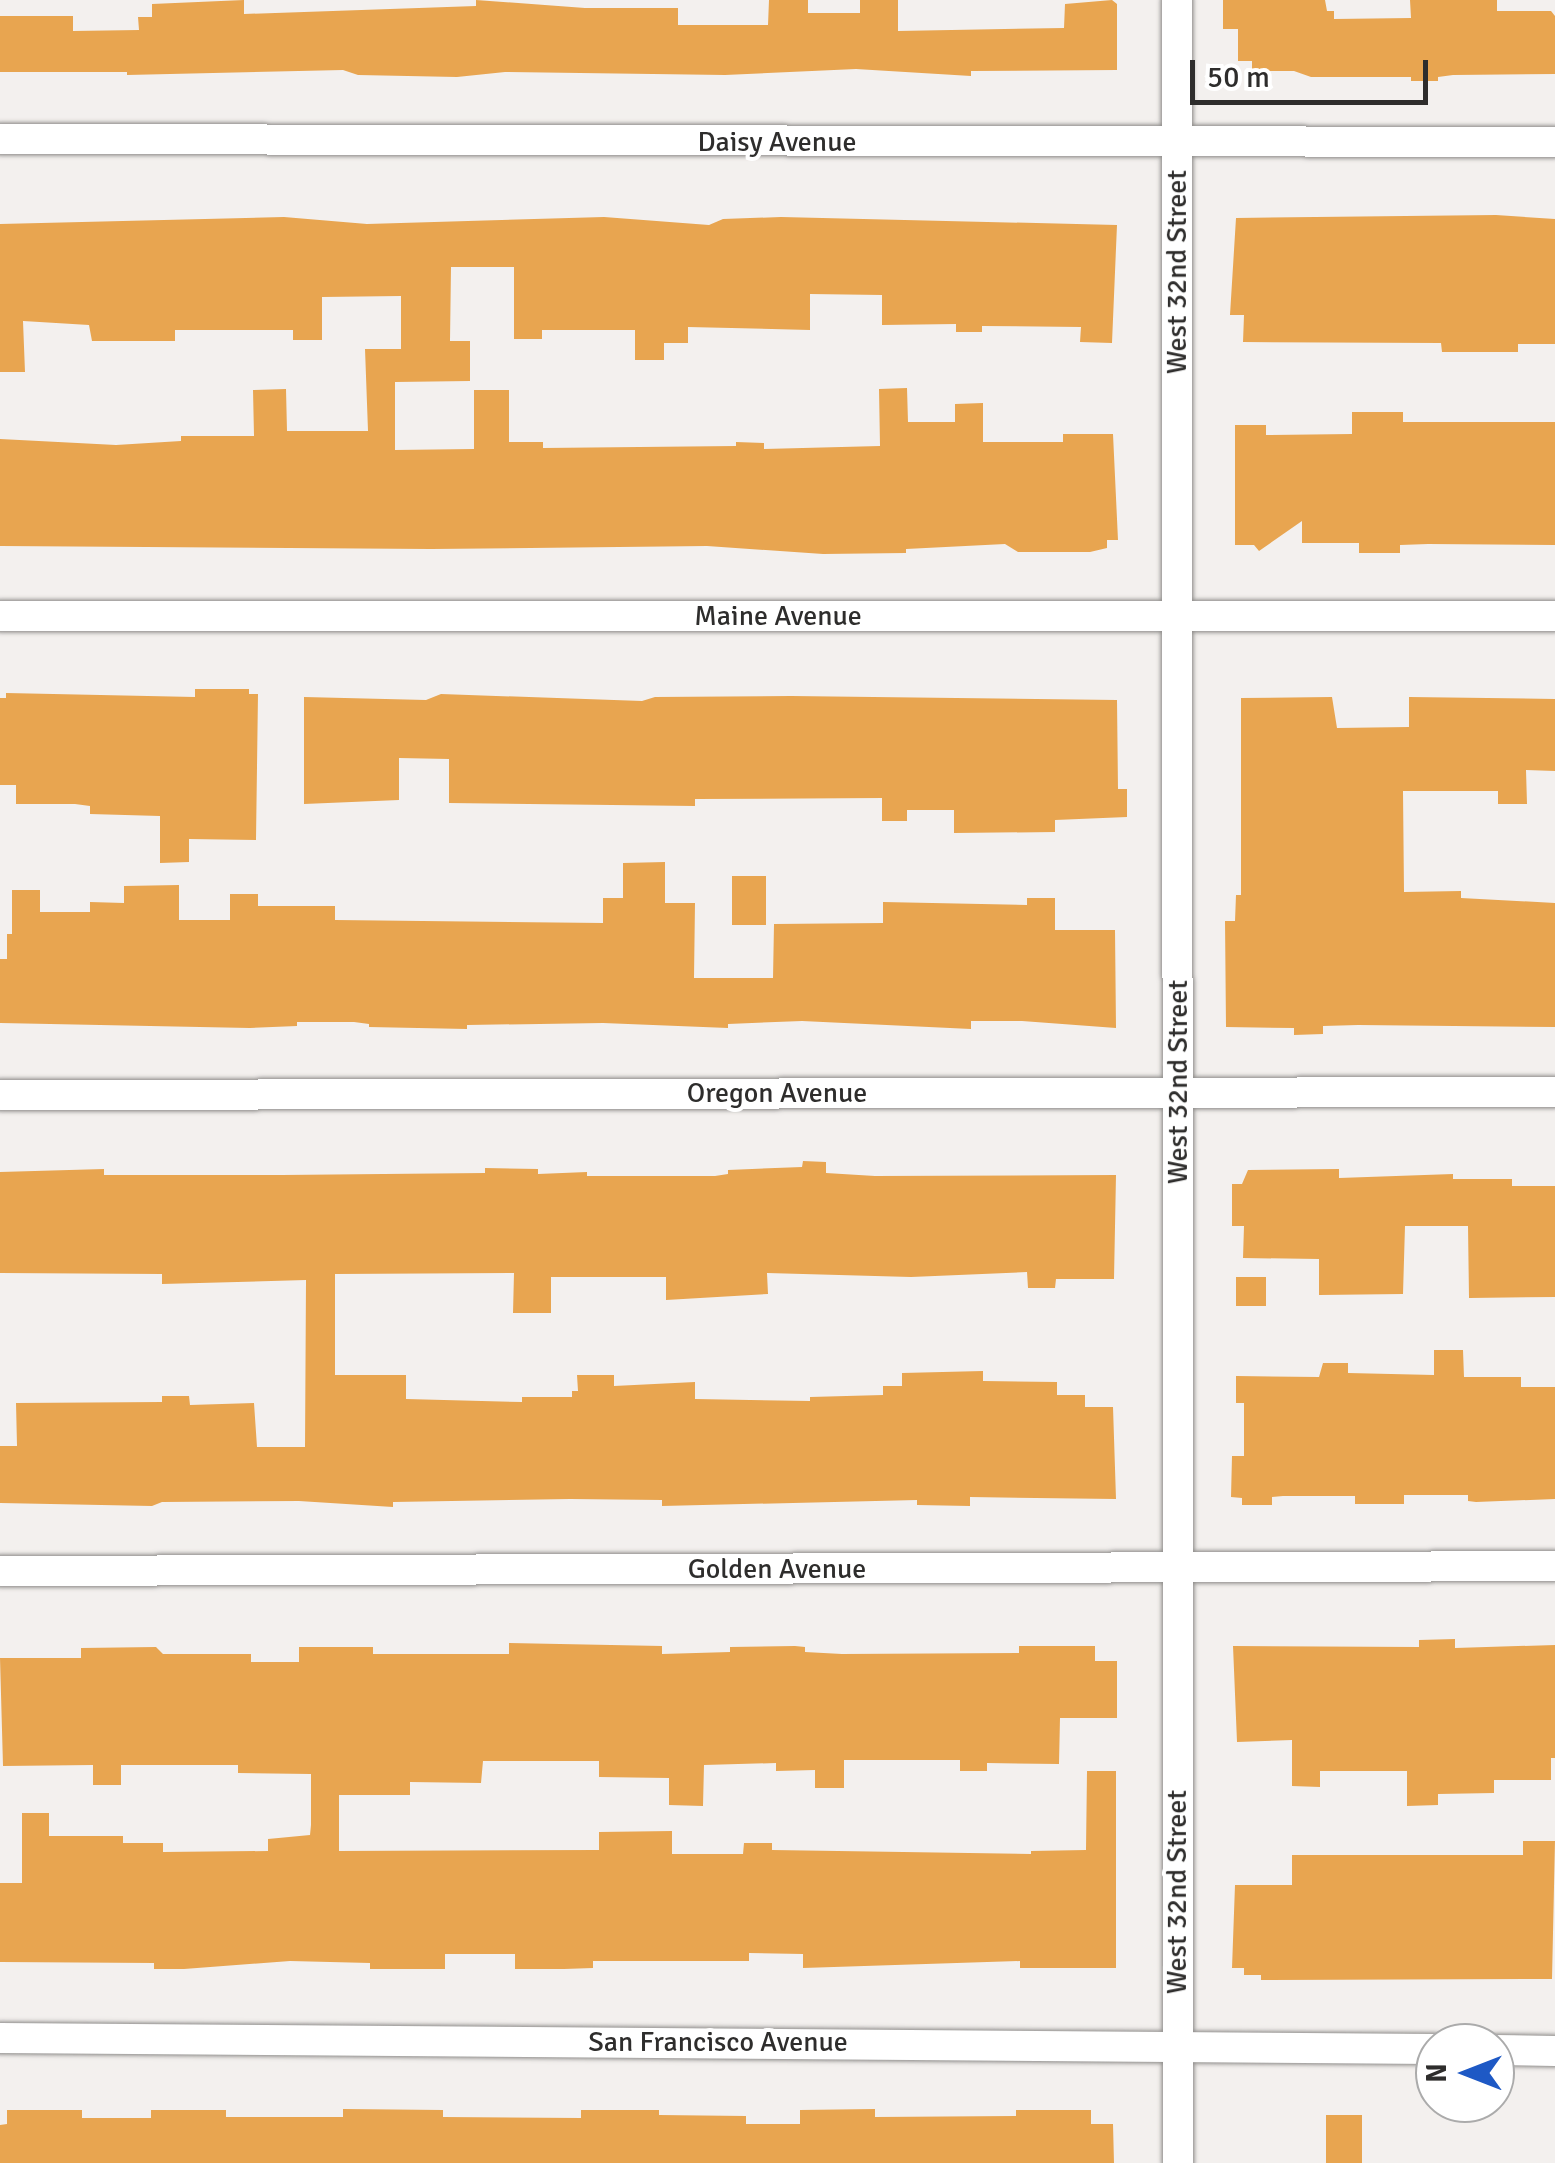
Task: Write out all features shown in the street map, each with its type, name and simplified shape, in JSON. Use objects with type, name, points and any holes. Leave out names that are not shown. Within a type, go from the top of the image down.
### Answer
[{"type":"street","name":"West 32nd Street","points":[[1177,0],[1178,2163]]},
{"type":"street","name":"Daisy Avenue","points":[[0,138],[1555,142]]},
{"type":"street","name":"Maine Avenue","points":[[0,616],[1555,616]]},
{"type":"street","name":"Oregon Avenue","points":[[0,1095],[1555,1092]]},
{"type":"street","name":"Golden Avenue","points":[[0,1572],[1555,1566]]},
{"type":"street","name":"San Francisco Avenue","points":[[0,2038],[1415,2048]]},
{"type":"street","points":[[1515,2050],[1555,2051]]},
{"type":"building","points":[[244,0],[244,14],[476,6],[476,0],[585,8],[678,8],[678,25],[768,25],[769,0],[808,0],[808,13],[860,13],[860,0],[898,0],[898,31],[1064,28],[1065,4],[1112,0],[1117,4],[1117,70],[971,71],[971,76],[856,69],[725,75],[505,72],[457,77],[358,75],[343,70],[127,75],[0,72],[0,16],[73,16],[73,31],[139,30],[138,17],[152,17],[152,4]]},
{"type":"building","points":[[1223,0],[1325,0],[1327,11],[1334,11],[1334,19],[1411,18],[1410,0],[1497,0],[1497,11],[1551,11],[1555,16],[1555,74],[1453,75],[1438,77],[1438,81],[1411,81],[1411,77],[1311,77],[1294,71],[1252,71],[1252,61],[1238,61],[1238,29],[1223,29]]},
{"type":"building","points":[[1496,215],[1555,219],[1555,344],[1518,344],[1518,352],[1442,352],[1441,343],[1243,342],[1244,315],[1230,315],[1236,218]]},
{"type":"building","points":[[284,217],[367,224],[604,217],[709,225],[723,219],[781,217],[1117,225],[1112,343],[1080,342],[1081,327],[982,326],[982,332],[956,332],[956,324],[882,325],[882,295],[810,294],[810,330],[688,327],[688,343],[664,343],[664,360],[635,360],[635,330],[542,330],[542,339],[514,339],[514,267],[451,267],[450,341],[470,341],[470,381],[395,382],[395,450],[474,449],[474,390],[509,390],[509,442],[543,442],[543,448],[736,446],[736,442],[764,443],[764,449],[880,446],[879,389],[907,388],[908,422],[955,422],[955,404],[983,403],[983,442],[1063,442],[1063,434],[1113,434],[1118,540],[1107,540],[1107,548],[1090,552],[1018,552],[1005,544],[906,549],[906,553],[823,554],[707,546],[0,546],[0,439],[116,445],[181,441],[181,436],[254,436],[253,390],[286,389],[287,431],[368,431],[365,349],[401,349],[401,296],[322,297],[322,340],[293,340],[293,330],[175,330],[175,341],[92,341],[89,325],[23,321],[25,372],[0,372],[0,224]]},
{"type":"building","points":[[1352,412],[1403,412],[1403,422],[1555,422],[1555,545],[1400,545],[1400,553],[1359,553],[1359,543],[1302,543],[1302,521],[1259,551],[1254,545],[1235,545],[1235,425],[1266,425],[1266,435],[1352,434]]},
{"type":"building","points":[[195,689],[249,689],[249,694],[258,694],[256,840],[189,839],[189,862],[160,863],[160,816],[90,814],[90,806],[75,804],[16,804],[16,785],[0,785],[0,698],[6,698],[6,693],[195,697]]},
{"type":"building","points":[[441,694],[642,701],[655,697],[791,696],[1117,700],[1118,789],[1127,789],[1127,817],[1055,820],[1055,832],[954,833],[954,810],[907,810],[907,821],[882,821],[882,798],[695,799],[695,806],[449,803],[449,759],[399,758],[399,800],[304,804],[304,697],[426,700]]},
{"type":"building","points":[[1332,697],[1337,728],[1409,727],[1409,697],[1555,699],[1555,771],[1526,770],[1527,804],[1498,804],[1498,791],[1403,791],[1404,892],[1461,891],[1461,898],[1555,903],[1555,1027],[1323,1026],[1323,1034],[1294,1035],[1294,1028],[1226,1027],[1225,921],[1235,921],[1236,895],[1241,895],[1241,698]]},
{"type":"building","points":[[665,862],[665,903],[695,903],[694,978],[773,978],[774,924],[883,923],[883,902],[1027,905],[1027,898],[1055,898],[1055,930],[1115,930],[1116,1028],[1022,1021],[971,1021],[971,1029],[802,1021],[728,1024],[728,1028],[603,1023],[467,1025],[467,1029],[369,1027],[354,1022],[297,1022],[297,1026],[250,1028],[0,1023],[0,959],[7,959],[7,934],[12,934],[12,890],[40,890],[40,912],[90,912],[90,902],[124,903],[124,886],[179,885],[179,920],[230,920],[230,894],[258,894],[258,906],[335,906],[335,920],[603,923],[603,898],[623,898],[623,863]]},
{"type":"building","points":[[732,876],[766,876],[766,925],[732,925]]},
{"type":"building","points":[[803,1161],[826,1162],[826,1173],[875,1176],[1116,1175],[1114,1279],[1056,1279],[1055,1288],[1028,1288],[1027,1272],[911,1277],[767,1273],[768,1294],[666,1300],[666,1277],[551,1277],[551,1313],[513,1313],[514,1273],[335,1274],[335,1375],[406,1375],[406,1399],[522,1402],[522,1397],[572,1397],[572,1391],[578,1391],[577,1375],[614,1375],[614,1386],[695,1382],[695,1399],[810,1401],[810,1397],[883,1395],[883,1386],[902,1386],[902,1373],[983,1371],[983,1381],[1057,1382],[1057,1395],[1085,1395],[1085,1407],[1113,1407],[1116,1499],[970,1497],[970,1506],[917,1505],[917,1500],[662,1506],[662,1500],[570,1499],[393,1502],[393,1507],[299,1501],[162,1502],[152,1506],[0,1503],[0,1446],[17,1446],[16,1403],[162,1402],[162,1396],[189,1396],[190,1405],[254,1403],[257,1447],[305,1447],[306,1280],[162,1284],[162,1274],[0,1273],[0,1172],[104,1169],[104,1175],[282,1175],[485,1173],[485,1168],[538,1169],[538,1174],[587,1172],[587,1176],[715,1176],[728,1174],[728,1170],[802,1167]]},
{"type":"building","points":[[1339,1169],[1339,1178],[1453,1174],[1453,1179],[1512,1179],[1512,1186],[1555,1186],[1555,1297],[1469,1298],[1468,1226],[1405,1226],[1403,1294],[1319,1295],[1319,1259],[1243,1258],[1244,1226],[1232,1226],[1232,1184],[1242,1184],[1248,1170]]},
{"type":"building","points":[[1236,1277],[1266,1277],[1266,1306],[1236,1306]]},
{"type":"building","points":[[1434,1350],[1463,1350],[1464,1377],[1521,1377],[1521,1387],[1555,1387],[1555,1499],[1476,1502],[1468,1501],[1468,1495],[1404,1495],[1404,1504],[1355,1504],[1355,1496],[1283,1496],[1272,1497],[1272,1505],[1242,1505],[1242,1498],[1231,1497],[1232,1456],[1244,1456],[1244,1403],[1236,1403],[1236,1376],[1319,1377],[1323,1363],[1348,1363],[1348,1373],[1434,1375]]},
{"type":"building","points":[[1455,1639],[1455,1648],[1555,1645],[1555,1758],[1551,1758],[1551,1780],[1494,1780],[1494,1793],[1438,1794],[1438,1805],[1407,1806],[1407,1771],[1320,1771],[1320,1787],[1292,1786],[1292,1740],[1237,1742],[1233,1646],[1419,1647],[1419,1640]]},
{"type":"building","points":[[509,1643],[662,1646],[662,1654],[730,1652],[730,1647],[795,1646],[805,1647],[805,1652],[842,1654],[1019,1653],[1019,1646],[1095,1646],[1095,1661],[1117,1661],[1117,1718],[1060,1718],[1059,1764],[987,1763],[987,1771],[960,1771],[960,1760],[844,1760],[844,1788],[815,1788],[815,1770],[776,1771],[776,1763],[704,1765],[703,1806],[669,1805],[669,1778],[599,1777],[599,1761],[483,1761],[481,1783],[410,1782],[410,1795],[339,1795],[339,1851],[599,1850],[599,1832],[672,1831],[672,1854],[743,1854],[744,1843],[772,1843],[772,1850],[1031,1854],[1086,1850],[1087,1771],[1116,1771],[1116,1968],[1020,1968],[1020,1961],[803,1968],[803,1954],[749,1953],[749,1961],[593,1961],[593,1968],[564,1969],[515,1969],[515,1954],[445,1954],[445,1969],[370,1969],[370,1963],[290,1961],[184,1969],[154,1969],[154,1963],[0,1962],[0,1883],[22,1883],[22,1813],[49,1813],[49,1836],[123,1836],[123,1843],[163,1843],[163,1852],[268,1851],[268,1839],[310,1835],[311,1774],[238,1773],[238,1765],[121,1765],[121,1785],[93,1785],[93,1765],[3,1766],[0,1658],[81,1658],[81,1648],[156,1647],[163,1654],[251,1654],[251,1662],[299,1662],[299,1647],[373,1647],[373,1654],[509,1654]]},
{"type":"building","points":[[1523,1841],[1555,1841],[1552,1979],[1261,1980],[1261,1975],[1244,1975],[1244,1968],[1232,1968],[1235,1885],[1292,1885],[1292,1855],[1523,1855]]},
{"type":"building","points":[[343,2109],[443,2110],[443,2117],[581,2118],[581,2110],[659,2110],[659,2115],[746,2116],[746,2124],[800,2124],[800,2110],[875,2109],[875,2117],[1016,2116],[1016,2110],[1091,2110],[1091,2124],[1113,2124],[1114,2163],[0,2163],[0,2125],[7,2124],[7,2110],[82,2110],[82,2118],[151,2118],[151,2110],[226,2110],[226,2117],[343,2117]]},
{"type":"building","points":[[1326,2115],[1362,2115],[1362,2163],[1326,2163]]}]
